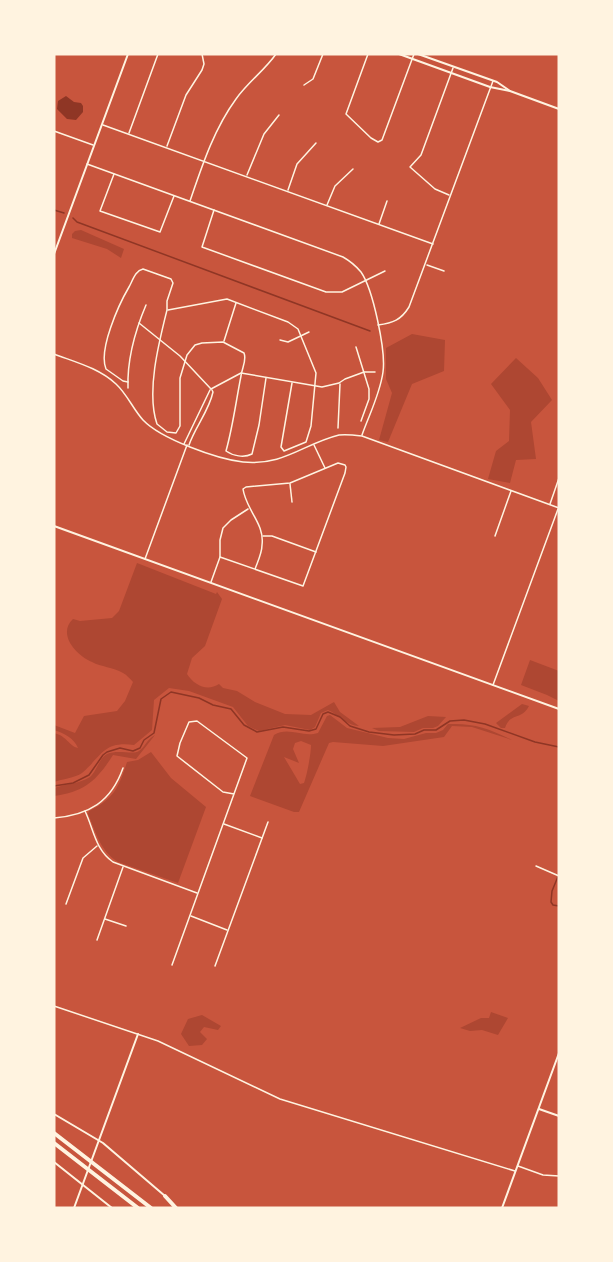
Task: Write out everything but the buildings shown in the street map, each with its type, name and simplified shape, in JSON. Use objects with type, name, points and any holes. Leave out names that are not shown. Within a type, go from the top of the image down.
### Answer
[{"type":"highway","points":[[54,1133],[151,1208]]},
{"type":"highway","points":[[54,1143],[138,1208]]},
{"type":"highway","points":[[165,1196],[177,1208]]},
{"type":"main road","points":[[54,254],[128,54]]},
{"type":"main road","points":[[399,54],[559,109]]},
{"type":"main road","points":[[416,54],[493,81],[510,91]]},
{"type":"main road","points":[[54,526],[559,709]]},
{"type":"main road","points":[[74,1208],[138,1034]]},
{"type":"main road","points":[[502,1208],[559,1053]]},
{"type":"main road","points":[[538,1108],[559,1116]]},
{"type":"main road","points":[[54,1114],[99,1140],[165,1196]]},
{"type":"main road","points":[[54,1162],[112,1208]]},
{"type":"street","points":[[128,134],[158,54]]},
{"type":"street","points":[[167,147],[186,95],[202,70],[204,64],[202,54]]},
{"type":"street","points":[[190,201],[204,161],[236,98],[276,54]]},
{"type":"street","points":[[304,85],[313,79],[323,54]]},
{"type":"street","points":[[368,54],[346,114],[378,142],[382,140],[412,59],[416,54]]},
{"type":"street","points":[[450,195],[435,189],[411,167],[421,155],[453,67]]},
{"type":"street","points":[[378,325],[394,323],[405,314],[415,295],[493,81]]},
{"type":"street","points":[[247,176],[264,134],[279,115]]},
{"type":"street","points":[[102,124],[432,244]]},
{"type":"street","points":[[54,131],[94,146]]},
{"type":"street","points":[[287,191],[297,164],[316,142]]},
{"type":"street","points":[[87,164],[343,257],[358,268],[365,280],[382,341],[383,372],[362,436]]},
{"type":"street","points":[[327,206],[335,186],[353,169]]},
{"type":"street","points":[[114,173],[100,211],[160,232],[174,195]]},
{"type":"street","points":[[378,225],[387,201]]},
{"type":"street","points":[[214,210],[201,247],[332,294],[342,292],[385,272]]},
{"type":"street","points":[[426,265],[444,271]]},
{"type":"street","points":[[128,382],[106,369],[104,362],[116,311],[140,269],[146,269],[172,282],[154,375],[157,424],[163,429],[176,433],[181,422],[179,386],[184,361],[195,345],[223,342],[244,353],[246,357],[241,374],[235,420],[226,451],[244,456],[252,454],[266,378]]},
{"type":"street","points":[[167,310],[224,299],[288,322],[298,329],[316,370],[315,387],[308,440],[287,451],[282,450],[281,447],[292,383]]},
{"type":"street","points":[[223,342],[237,302]]},
{"type":"street","points":[[128,388],[131,353],[146,305]]},
{"type":"street","points":[[139,323],[184,361],[213,392],[209,406],[186,445]]},
{"type":"street","points":[[280,340],[288,342],[309,332]]},
{"type":"street","points":[[356,347],[369,394],[361,421]]},
{"type":"street","points":[[54,354],[98,371],[116,384],[151,428],[220,458],[253,463],[280,459],[340,435],[362,436],[559,508],[493,686]]},
{"type":"street","points":[[145,560],[193,423],[204,405],[208,391],[241,374],[315,387],[339,383],[363,372],[375,372]]},
{"type":"street","points":[[338,428],[339,383]]},
{"type":"street","points":[[314,445],[325,469]]},
{"type":"street","points":[[220,557],[303,586],[345,473],[345,465],[339,463],[290,483],[243,489],[249,509],[260,526],[262,536],[262,546],[255,569]]},
{"type":"street","points":[[549,505],[559,478]]},
{"type":"street","points":[[290,483],[292,502]]},
{"type":"street","points":[[495,536],[512,490]]},
{"type":"street","points":[[210,583],[220,557],[220,540],[225,524],[249,509]]},
{"type":"street","points":[[262,536],[272,536],[316,552]]},
{"type":"street","points":[[172,965],[190,915],[234,794],[247,758],[197,721],[189,722],[180,742],[177,756],[223,792],[234,794]]},
{"type":"street","points":[[54,818],[74,815],[104,801],[118,782],[123,768]]},
{"type":"street","points":[[84,811],[98,846],[108,858],[123,866],[198,893]]},
{"type":"street","points":[[215,966],[267,822]]},
{"type":"street","points":[[223,824],[262,838]]},
{"type":"street","points":[[66,904],[83,858],[98,846]]},
{"type":"street","points":[[97,940],[123,866]]},
{"type":"street","points":[[536,866],[559,876]]},
{"type":"street","points":[[190,915],[227,930]]},
{"type":"street","points":[[104,918],[126,926]]},
{"type":"street","points":[[54,1006],[158,1041],[280,1099],[516,1171]]},
{"type":"street","points":[[518,1166],[543,1175],[559,1176]]},
{"type":"shaded area","points":[[66,96],[83,106],[83,112],[76,120],[67,119],[57,109],[58,101]]},
{"type":"shaded area","points":[[81,230],[124,249],[121,258],[107,249],[72,238],[75,231]]},
{"type":"shaded area","points":[[412,334],[445,340],[444,371],[412,384],[388,442],[379,440],[392,393],[386,379],[386,348]]},
{"type":"shaded area","points":[[516,358],[538,378],[552,400],[531,422],[536,459],[516,460],[510,483],[488,479],[496,451],[509,441],[510,410],[491,384]]},
{"type":"shaded area","points":[[137,563],[216,594],[217,592],[222,599],[205,646],[192,658],[187,674],[197,684],[210,687],[219,684],[223,688],[237,691],[255,702],[285,714],[311,715],[334,702],[340,712],[359,726],[347,722],[328,710],[321,713],[315,727],[310,730],[285,725],[259,731],[248,726],[233,707],[189,691],[169,688],[154,700],[152,730],[134,745],[124,744],[109,748],[82,773],[54,782],[54,733],[78,748],[68,736],[54,730],[54,725],[75,733],[84,716],[117,711],[125,701],[133,682],[123,673],[96,664],[80,654],[68,637],[69,625],[73,619],[80,621],[112,618],[119,611]]},
{"type":"shaded area","points":[[530,660],[559,671],[559,701],[521,685]]},
{"type":"shaded area","points":[[522,704],[529,706],[526,711],[510,720],[505,728],[501,728],[496,723]]},
{"type":"shaded area","points":[[330,715],[347,728],[388,738],[404,739],[426,733],[436,733],[448,724],[466,724],[496,732],[512,740],[472,727],[452,726],[444,737],[383,746],[333,742],[329,743],[299,812],[250,796],[274,735],[285,732],[318,733],[327,716]],"holes":[[[301,741],[311,745],[304,783],[300,784],[284,757],[299,763],[293,749],[295,743]]]},
{"type":"shaded area","points":[[428,716],[446,717],[438,726],[414,732],[379,731],[372,728],[400,727]]},
{"type":"shaded area","points":[[155,735],[136,759],[113,755],[95,778],[82,788],[54,796],[54,788],[77,783],[90,777],[107,754],[136,752]]},
{"type":"shaded area","points":[[151,752],[171,778],[206,807],[178,883],[112,858],[99,841],[88,814],[110,797],[121,779],[127,762],[138,760]]},
{"type":"shaded area","points":[[491,1012],[508,1018],[498,1035],[482,1030],[470,1031],[460,1028],[481,1018],[489,1018]]},
{"type":"shaded area","points":[[202,1015],[221,1026],[218,1030],[204,1027],[200,1032],[207,1039],[202,1045],[189,1046],[181,1034],[188,1019]]},
{"type":"waterway","points":[[54,210],[64,213]]},
{"type":"waterway","points":[[73,218],[77,222],[370,331]]},
{"type":"waterway","points":[[54,786],[73,783],[89,775],[107,752],[120,748],[133,751],[140,748],[144,740],[154,733],[161,699],[171,692],[199,698],[213,705],[231,709],[244,725],[257,732],[283,727],[309,731],[316,729],[323,714],[328,712],[340,717],[350,726],[369,732],[394,735],[415,734],[424,730],[436,730],[450,721],[464,720],[485,724],[535,742],[559,747]]},
{"type":"waterway","points":[[559,874],[552,891],[551,902],[559,906]]}]
